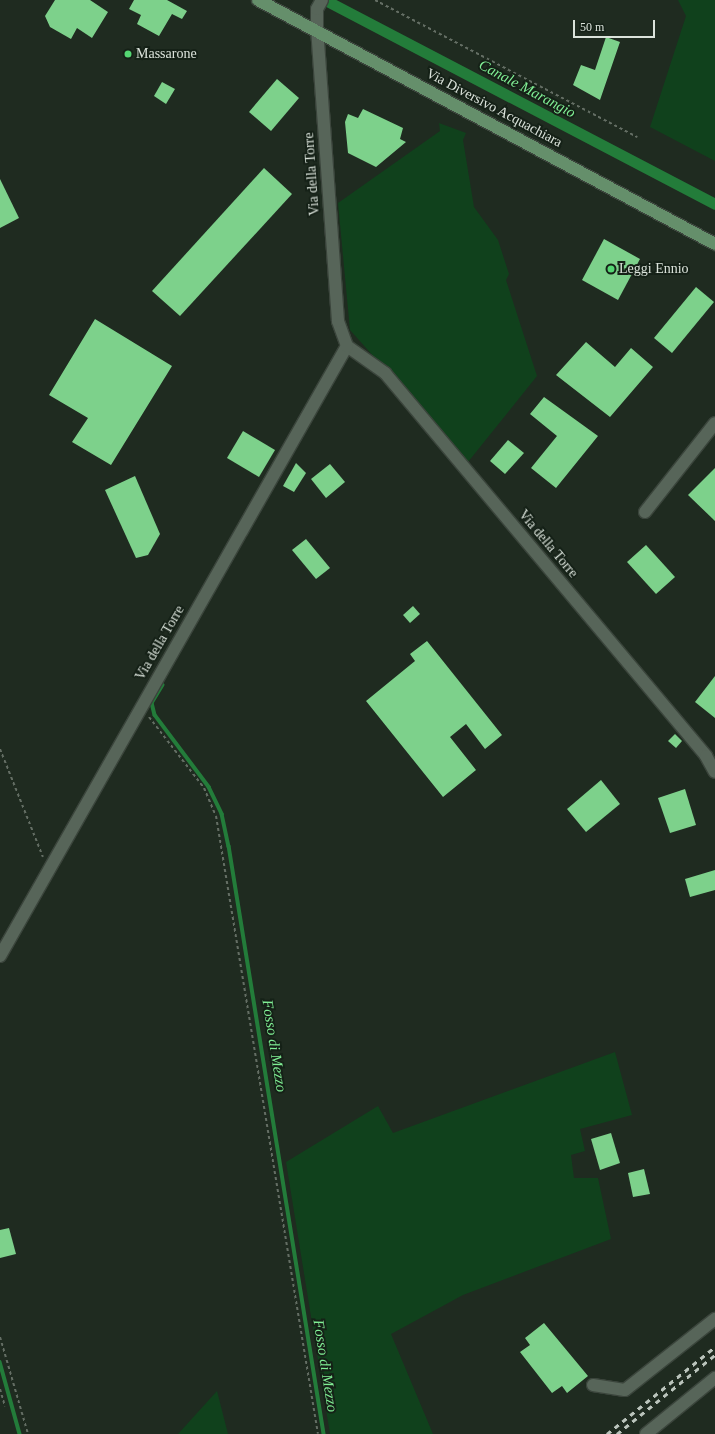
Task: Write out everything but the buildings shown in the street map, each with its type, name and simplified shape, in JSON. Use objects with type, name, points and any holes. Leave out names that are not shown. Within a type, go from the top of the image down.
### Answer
[{"type":"main road","name":"Via Diversivo Acquachiara","points":[[258,0],[317,30],[715,244]]},
{"type":"street","name":"Via della Torre","points":[[319,5],[317,30],[338,321],[347,346],[385,373],[706,756],[715,772]]},
{"type":"street","name":"Via della Torre","points":[[0,956],[347,346]]},
{"type":"street","points":[[645,512],[715,422]]},
{"type":"street","points":[[592,1385],[625,1390],[715,1319]]},
{"type":"street","points":[[646,1434],[715,1378]]},
{"type":"path","points":[[375,0],[637,137]]},
{"type":"path","points":[[141,706],[204,788],[216,816],[318,1434]]},
{"type":"path","points":[[0,749],[44,857],[51,864]]},
{"type":"path","points":[[0,1336],[28,1434]]},
{"type":"path","points":[[0,1389],[5,1406]]},
{"type":"green space","points":[[678,0],[715,0],[715,161],[650,127],[686,16]]},
{"type":"green space","points":[[439,123],[466,133],[463,140],[474,207],[498,240],[509,274],[506,280],[537,376],[468,462],[350,330],[338,203],[440,131]]},
{"type":"green space","points":[[615,1052],[632,1115],[580,1129],[585,1151],[571,1155],[574,1178],[598,1178],[611,1239],[463,1295],[391,1334],[433,1434],[330,1434],[286,1162],[378,1106],[393,1133]]},
{"type":"green space","points":[[217,1391],[228,1434],[178,1434]]},
{"type":"waterway","name":"Canale Marangio","points":[[325,0],[715,204]]},
{"type":"waterway","name":"Fosso di Mezzo","points":[[163,685],[152,703],[155,715],[209,787],[222,814],[229,846],[324,1434]]},
{"type":"waterway","points":[[0,1362],[20,1434]]},
{"type":"railway","points":[[607,1434],[715,1347]]},
{"type":"railway","points":[[617,1434],[715,1355]]},
{"type":"place","name":"Massarone","points":[[128,54]]},
{"type":"place","name":"Leggi Ennio","points":[[611,269]]}]
